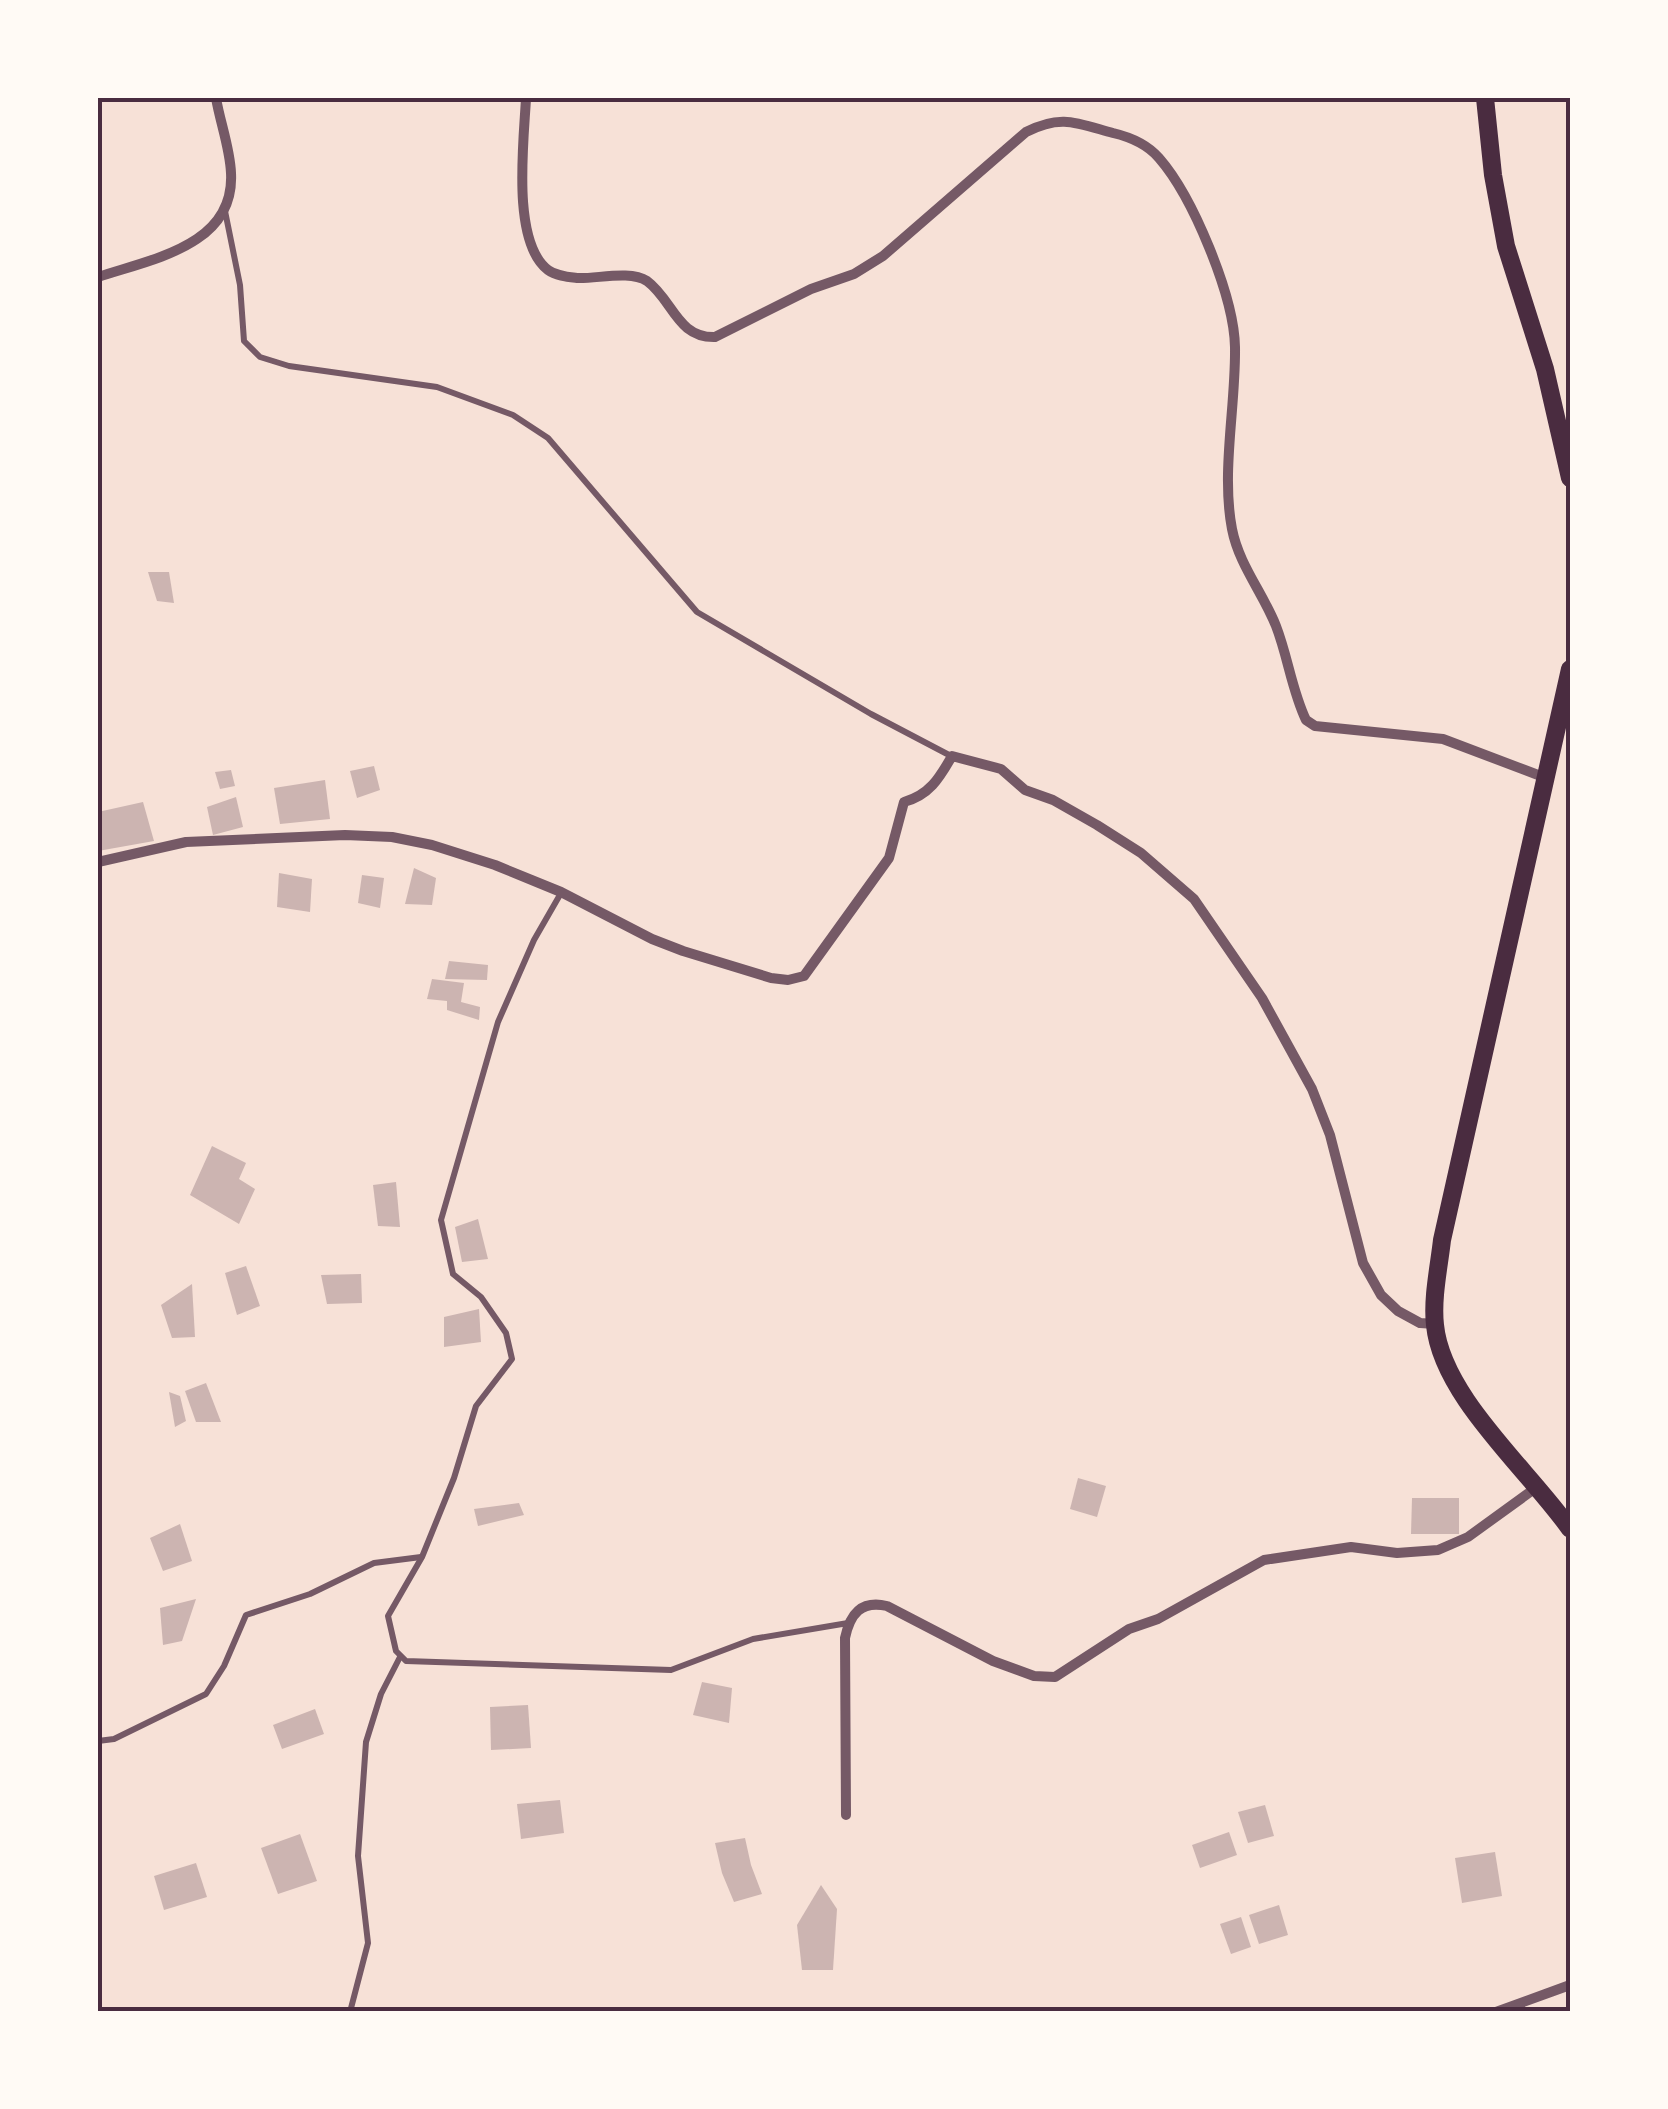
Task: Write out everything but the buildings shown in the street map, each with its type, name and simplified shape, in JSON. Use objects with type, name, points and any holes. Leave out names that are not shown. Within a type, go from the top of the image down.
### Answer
[{"type":"main road","points":[[1485,98],[1506,246],[1544,369],[1570,478]]},
{"type":"main road","points":[[1570,669],[1442,1240],[1434,1324],[1440,1347],[1478,1418],[1570,1528]]},
{"type":"street","points":[[98,277],[192,245],[224,211],[232,171],[216,98]]},
{"type":"street","points":[[526,98],[526,222],[534,253],[546,269],[576,278],[638,277],[653,287],[688,331],[707,337],[716,337],[811,288],[854,274],[883,256],[1015,140],[1041,124],[1059,119],[1128,136],[1147,147],[1160,158],[1193,214],[1233,316],[1233,533],[1279,632],[1306,720],[1315,726],[1443,740],[1546,778]]},
{"type":"street","points":[[98,862],[186,842],[345,835],[392,837],[448,850],[562,892],[636,932],[682,951],[788,980],[804,976],[889,858],[904,802],[922,797],[952,756],[1001,769],[1025,790],[1053,800],[1141,853],[1194,899],[1262,998],[1312,1090],[1330,1134],[1363,1262],[1381,1295],[1420,1323],[1434,1324]]},
{"type":"street","points":[[846,1815],[845,1638],[848,1623],[866,1605],[880,1604],[1034,1676],[1055,1676],[1129,1629],[1158,1619],[1264,1560],[1350,1547],[1398,1553],[1438,1550],[1468,1537],[1538,1486]]},
{"type":"street","points":[[1496,2012],[1570,1985]]},
{"type":"lane","points":[[224,211],[240,284],[244,341],[260,357],[289,366],[436,387],[513,414],[548,438],[697,612],[871,714],[952,756]]},
{"type":"lane","points":[[350,2012],[368,1942],[358,1856],[366,1742],[381,1694],[400,1657],[388,1616],[422,1557],[454,1478],[476,1406],[512,1359],[506,1333],[481,1297],[454,1274],[441,1220],[498,1022],[534,940],[562,892]]},
{"type":"lane","points":[[98,1741],[114,1739],[206,1694],[224,1666],[246,1615],[310,1594],[374,1562],[422,1557]]},
{"type":"lane","points":[[400,1657],[671,1670],[753,1639],[848,1623]]}]
